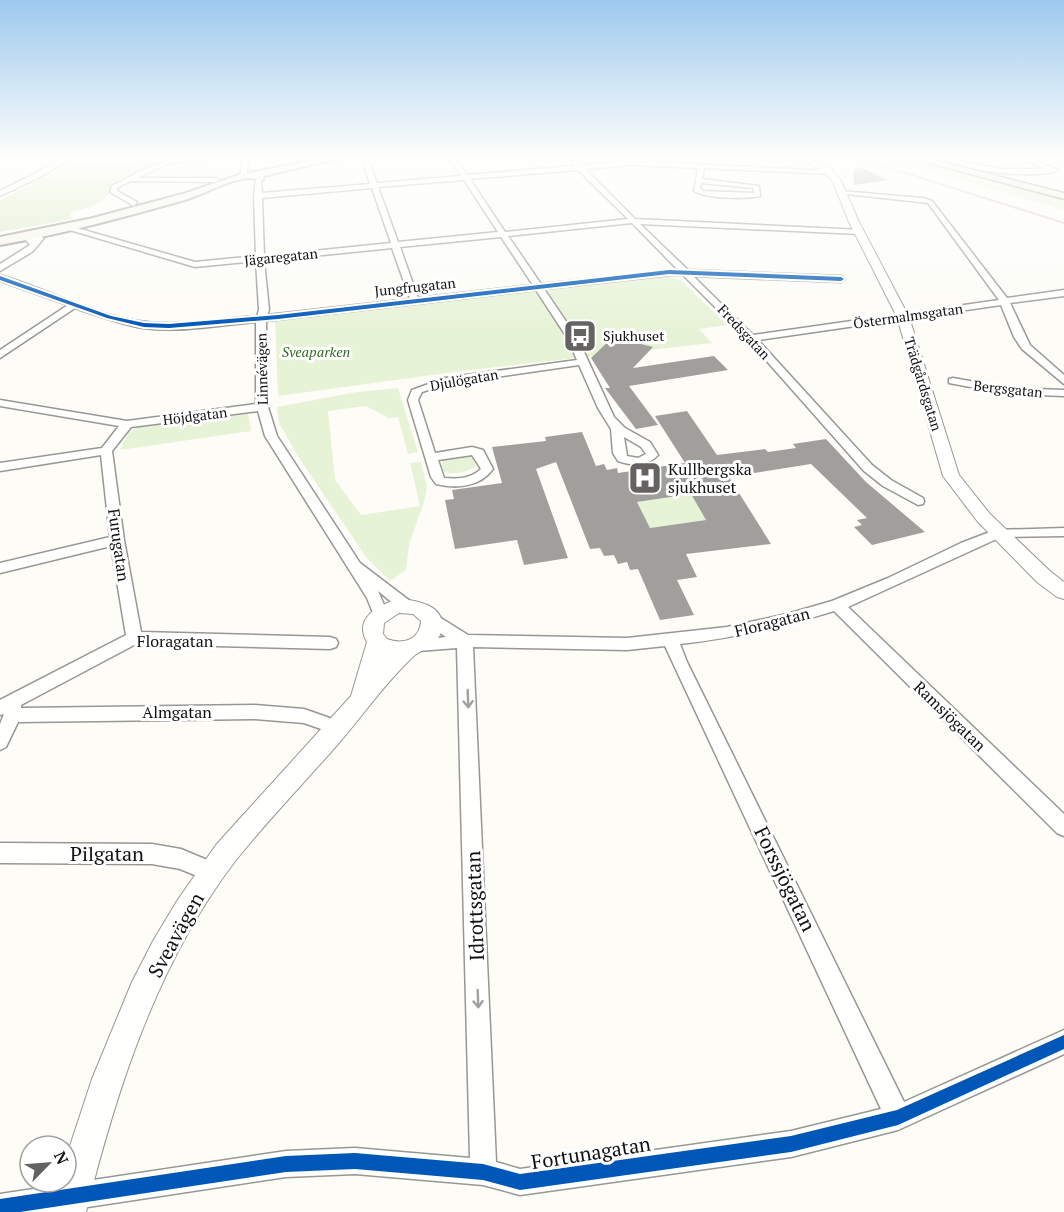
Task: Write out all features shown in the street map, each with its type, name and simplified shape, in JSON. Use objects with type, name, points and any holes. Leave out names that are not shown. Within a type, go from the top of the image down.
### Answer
[{"type":"main road","points":[[0,241],[34,240],[109,216]]},
{"type":"street","name":"Linnévägen","points":[[255,216],[264,310],[261,318],[262,407],[271,436],[374,597],[380,614]]},
{"type":"street","points":[[385,216],[415,301]]},
{"type":"street","points":[[490,216],[573,339],[582,362],[617,428]]},
{"type":"street","name":"Fredsgatan","points":[[628,216],[751,338],[868,468],[887,483],[918,501]]},
{"type":"street","name":"Trädgårdsgatan","points":[[851,216],[903,317],[951,476],[968,501],[1044,577],[1064,592]]},
{"type":"street","points":[[941,216],[1006,303],[1026,347],[1064,381]]},
{"type":"street","name":"Jägaregatan","points":[[67,228],[189,265],[634,221],[859,232]]},
{"type":"street","points":[[0,268],[34,240]]},
{"type":"street","name":"Jungfrugatan","points":[[0,278],[125,322],[184,326],[685,271],[841,279]]},
{"type":"street","name":"Östermalmsgatan","points":[[751,338],[1064,293]]},
{"type":"street","points":[[0,356],[74,305]]},
{"type":"street","name":"Djulögatan","points":[[432,457],[472,451],[479,453],[487,469],[481,477],[474,480],[440,481],[432,457],[413,400],[417,390],[445,381],[582,362]]},
{"type":"street","name":"Bergsgatan","points":[[953,381],[976,387],[1049,394],[1064,393]]},
{"type":"street","name":"Höjdgatan","points":[[0,403],[127,424],[262,407]]},
{"type":"street","points":[[0,467],[106,451],[127,424]]},
{"type":"street","name":"Furugatan","points":[[106,451],[117,540],[134,638]]},
{"type":"street","name":"Floragatan","points":[[414,647],[465,640],[596,645],[672,640],[727,633],[767,625],[837,605],[893,582],[966,546],[1000,533],[1064,532]]},
{"type":"street","points":[[0,568],[117,540]]},
{"type":"street","name":"Linnévägen","points":[[350,560],[405,605]]},
{"type":"street","points":[[405,605],[424,610],[431,619],[430,633],[414,647],[390,649],[377,642],[373,627],[380,614],[391,608],[405,605]]},
{"type":"street","name":"Ramsjögatan","points":[[837,605],[1064,827]]},
{"type":"street","name":"Floragatan","points":[[431,619],[465,640]]},
{"type":"street","name":"Floragatan","points":[[9,708],[134,638],[330,643]]},
{"type":"street","name":"Idrottsgatan","points":[[465,640],[483,1172]]},
{"type":"street","name":"Forssjögatan","points":[[672,640],[679,662],[898,1117]]},
{"type":"street","name":"Sveavägen","points":[[361,702],[377,642]]},
{"type":"street","name":"Sveavägen","points":[[70,1204],[113,1061],[182,918],[212,872],[259,814],[338,728],[387,670],[414,647]]},
{"type":"street","points":[[0,742],[9,708]]},
{"type":"street","name":"Almgatan","points":[[9,708],[109,712],[255,712],[304,716],[338,728]]},
{"type":"street","name":"Pilgatan","points":[[0,854],[152,854],[181,859],[212,872]]},
{"type":"street","name":"Fortunagatan","points":[[0,1207],[70,1204],[286,1164],[355,1161],[483,1172],[520,1182],[790,1144],[898,1117],[1064,1042]]},
{"type":"green space","points":[[0,216],[71,216],[72,219],[0,232]]},
{"type":"green space","name":"Sveaparken","points":[[666,276],[681,280],[727,325],[699,329],[712,343],[462,371],[278,396],[275,318]]},
{"type":"green space","points":[[398,388],[418,452],[408,454],[398,417],[389,418],[366,406],[328,411],[335,480],[361,515],[420,506],[410,463],[421,462],[427,487],[424,502],[409,544],[406,570],[390,581],[366,557],[299,458],[279,423],[277,407],[357,392]]},
{"type":"green space","points":[[248,413],[251,431],[120,450],[128,434],[140,425]]},
{"type":"green space","points":[[463,454],[472,456],[476,466],[460,473],[443,471],[442,460]]},
{"type":"green space","points":[[691,494],[706,520],[650,528],[637,502]]},
{"type":"building","points":[[613,337],[653,347],[633,368],[714,356],[728,370],[629,386],[658,425],[636,429],[605,388],[610,388],[591,358]]},
{"type":"building","name":"Kullbergska sjukhuset","points":[[687,411],[717,455],[796,448],[793,444],[826,439],[866,482],[925,532],[872,545],[854,527],[862,525],[857,520],[867,518],[811,464],[729,477],[771,544],[686,554],[697,577],[677,580],[694,615],[660,620],[638,569],[630,570],[627,562],[618,564],[614,555],[604,556],[600,548],[590,549],[556,462],[536,469],[568,558],[524,565],[517,540],[455,549],[445,500],[454,499],[452,490],[502,483],[492,447],[546,441],[545,437],[582,432],[596,466],[604,464],[607,470],[617,468],[618,473],[685,463],[655,416]],"holes":[[[691,494],[706,520],[650,528],[637,502]]]},
{"type":"railway","points":[[1040,216],[1064,223]]},
{"type":"cycle path","points":[[0,278],[109,317],[144,325],[169,326],[278,317],[669,272],[841,279]]},
{"type":"cycle path","points":[[0,1207],[286,1164],[355,1161],[483,1172],[520,1182],[791,1144],[898,1117],[1064,1042]]},
{"type":"place","name":"Sjukhuset","points":[[580,336]]},
{"type":"place","name":"Kullbergska sjukhuset","points":[[645,478]]}]
